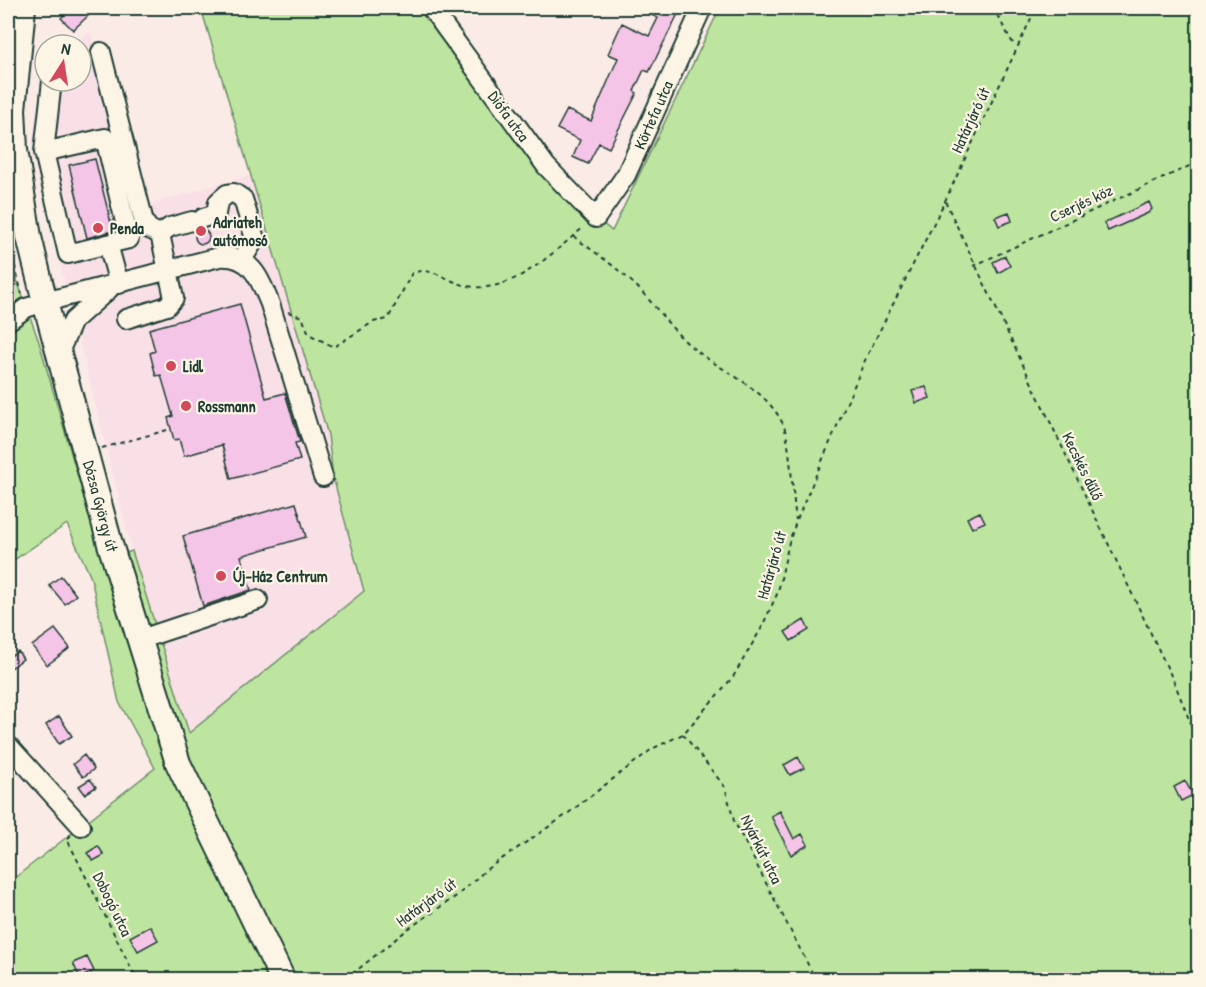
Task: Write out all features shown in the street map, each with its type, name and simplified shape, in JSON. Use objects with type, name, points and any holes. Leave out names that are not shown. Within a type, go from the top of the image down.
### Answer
[{"type":"main road","name":"Dózsa György út","points":[[23,8],[13,109],[15,150],[29,237],[36,305],[59,352],[110,544],[178,763],[283,980]]},
{"type":"street","name":"Diófa utca","points":[[431,8],[546,166],[596,218]]},
{"type":"street","name":"Körtefa utca","points":[[596,218],[626,175],[702,8]]},
{"type":"street","points":[[101,52],[144,222],[149,229],[160,234]]},
{"type":"street","points":[[44,152],[105,138],[129,239],[68,254],[44,152],[51,93]]},
{"type":"street","points":[[160,234],[170,227],[216,214],[222,197],[234,194],[245,203],[255,239],[242,260]]},
{"type":"street","points":[[126,319],[170,304],[175,294],[160,234]]},
{"type":"street","points":[[108,244],[116,285]]},
{"type":"street","points":[[8,321],[36,305],[219,257],[242,260],[259,276],[323,477]]},
{"type":"street","points":[[59,352],[73,321],[116,285]]},
{"type":"street","points":[[141,639],[258,600]]},
{"type":"street","points":[[8,745],[74,832]]},
{"type":"path","points":[[993,8],[1016,48]]},
{"type":"path","name":"Határjáró út","points":[[345,980],[408,929],[458,895],[495,863],[566,815],[652,749],[683,735],[733,678],[761,629],[778,592],[796,522],[866,358],[945,201],[1036,8]]},
{"type":"path","name":"Cserjés köz","points":[[973,266],[1198,162]]},
{"type":"path","name":"Kecskés dűlő","points":[[945,201],[973,266],[1175,684],[1198,742]]},
{"type":"path","points":[[272,311],[281,309],[302,317],[309,334],[334,347],[373,322],[388,319],[412,273],[430,270],[467,286],[487,287],[505,282],[529,271],[596,218]]},
{"type":"path","points":[[573,236],[618,269],[642,291],[673,330],[695,350],[754,389],[773,405],[785,428],[796,522]]},
{"type":"path","points":[[8,239],[36,305]]},
{"type":"path","points":[[128,440],[171,429]]},
{"type":"path","name":"Nyárkút utca","points":[[683,735],[724,787],[734,821],[816,980]]},
{"type":"path","name":"Dobogó utca","points":[[74,832],[137,980]]},
{"type":"shaded area","points":[[93,40],[146,205],[251,175],[328,435],[333,477],[364,591],[189,733],[132,551],[32,152],[39,93],[93,93]]},
{"type":"green space","points":[[201,8],[418,8],[546,166],[596,218],[612,231],[720,8],[1198,8],[1198,979],[8,979],[8,883],[155,768],[119,702],[91,578],[67,524],[8,564],[8,255],[39,342],[87,508],[110,558],[132,551],[189,733],[364,591],[333,477],[328,435]]},
{"type":"building","points":[[72,8],[82,8],[89,15],[73,30],[61,18]]},
{"type":"building","points":[[637,8],[669,8],[679,12],[649,72],[644,70],[634,91],[637,93],[609,148],[599,143],[588,164],[573,157],[580,140],[557,129],[567,110],[591,121],[618,58],[608,54],[622,23],[649,36],[658,18]]},
{"type":"building","points":[[95,159],[113,231],[87,238],[69,165]]},
{"type":"building","points":[[1149,202],[1152,209],[1148,213],[1108,231],[1104,223]]},
{"type":"building","points":[[1009,212],[1012,221],[999,226],[995,217]]},
{"type":"building","points":[[199,230],[205,230],[209,237],[205,244],[199,244],[195,240],[195,234]]},
{"type":"building","points":[[1005,256],[1010,266],[998,273],[993,262]]},
{"type":"building","points":[[240,304],[266,398],[285,393],[300,442],[295,443],[300,460],[231,479],[222,445],[184,456],[179,439],[174,440],[168,418],[173,416],[161,375],[156,376],[150,353],[155,351],[149,329]]},
{"type":"building","points":[[926,387],[930,398],[916,403],[912,391]]},
{"type":"building","name":"Új-Ház Centrum","points":[[296,503],[306,537],[241,556],[251,590],[203,606],[183,536]]},
{"type":"building","points":[[980,512],[985,522],[972,528],[967,518]]},
{"type":"building","points":[[61,576],[76,595],[65,604],[49,585]]},
{"type":"building","points":[[804,620],[809,630],[791,641],[785,632]]},
{"type":"building","points":[[55,629],[70,648],[47,665],[32,646]]},
{"type":"building","points":[[18,651],[23,659],[11,668],[8,658]]},
{"type":"building","points":[[59,716],[72,736],[59,744],[46,725]]},
{"type":"building","points":[[84,755],[94,769],[83,777],[73,764]]},
{"type":"building","points":[[798,757],[804,768],[790,775],[784,765]]},
{"type":"building","points":[[90,779],[96,787],[85,794],[79,786]]},
{"type":"building","points":[[1185,781],[1193,795],[1181,801],[1174,787]]},
{"type":"building","points":[[780,811],[794,839],[802,834],[808,845],[791,855],[771,816]]},
{"type":"building","points":[[98,846],[104,855],[93,861],[87,853]]},
{"type":"building","points":[[150,926],[158,940],[138,951],[130,937]]},
{"type":"building","points":[[87,957],[94,971],[80,978],[73,963]]},
{"type":"place","name":"Penda","points":[[98,228]]},
{"type":"place","name":"Adriateh autómosó","points":[[201,231]]},
{"type":"place","name":"Lidl","points":[[171,366]]},
{"type":"place","name":"Rossmann","points":[[186,406]]},
{"type":"place","name":"Új-Ház Centrum","points":[[221,576]]}]
